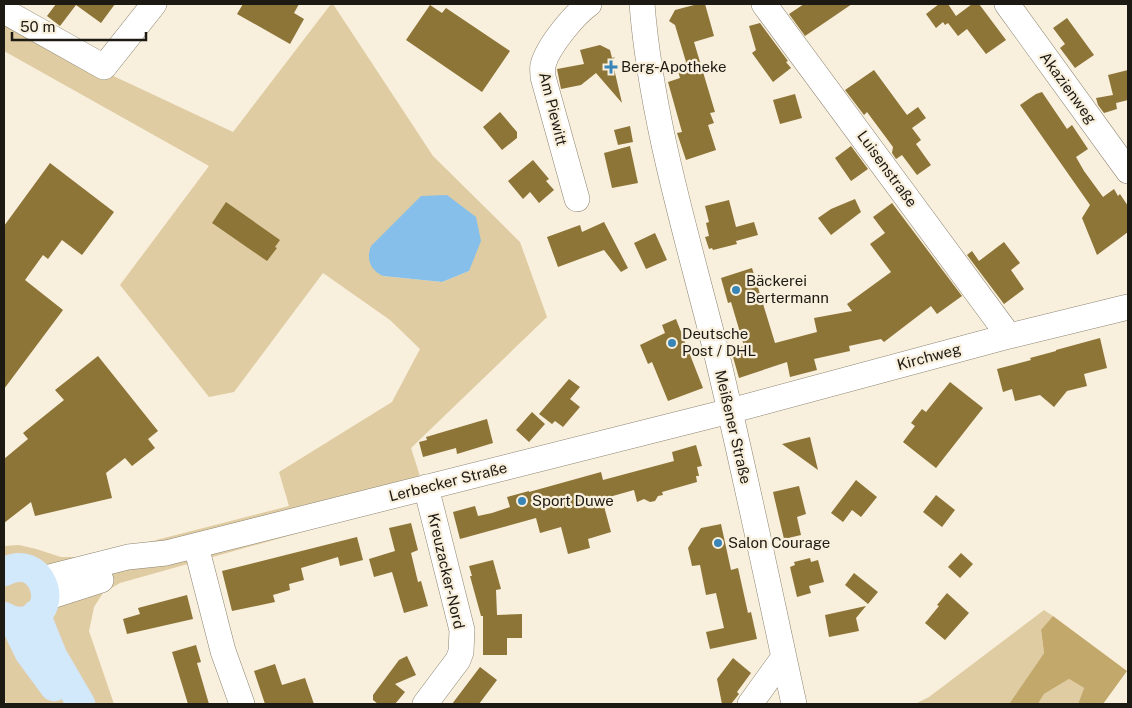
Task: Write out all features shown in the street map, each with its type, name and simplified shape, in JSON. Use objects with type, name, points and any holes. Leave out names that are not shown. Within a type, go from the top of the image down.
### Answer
[{"type":"main road","points":[[4,572],[10,568],[19,567],[35,573],[28,606],[29,653],[67,704]]},
{"type":"main road","points":[[28,606],[52,656],[81,704]]},
{"type":"street","points":[[4,11],[104,67],[154,4]]},
{"type":"street","name":"Am Piewitt","points":[[576,199],[543,77],[542,67],[557,40],[578,12],[589,4]]},
{"type":"street","name":"Meißener Straße","points":[[642,4],[645,43],[656,105],[730,411],[794,704]]},
{"type":"street","name":"Luisenstraße","points":[[764,4],[1009,336]]},
{"type":"street","name":"Akazienweg","points":[[1007,4],[1128,171]]},
{"type":"street","name":"Kirchweg","points":[[730,411],[1009,336],[1128,308]]},
{"type":"street","name":"Lerbecker Straße","points":[[28,606],[133,570],[166,553],[730,411]]},
{"type":"street","name":"Kreuzacker-Nord","points":[[425,704],[458,660],[461,652],[462,636],[460,621],[426,487]]},
{"type":"street","points":[[196,546],[223,651],[242,704]]},
{"type":"street","points":[[750,704],[784,657]]},
{"type":"shaded area","points":[[331,4],[333,4],[433,156],[520,242],[547,317],[411,448],[419,473],[423,498],[120,583],[103,593],[94,607],[89,631],[114,704],[7,704],[4,699],[4,546],[19,545],[61,557],[90,557],[289,506],[279,472],[392,402],[420,349],[390,320],[323,273],[234,392],[209,397],[120,285],[209,166],[4,51],[4,14],[107,73],[233,132]],"holes":[[[469,271],[442,282],[383,276]]]},
{"type":"shaded area","points":[[1044,610],[1053,616],[1041,631],[1044,653],[1009,704],[915,704],[929,697]]},
{"type":"shaded area","points":[[1053,616],[1127,671],[1103,704],[1078,704],[1084,688],[1069,679],[1044,694],[1038,704],[1009,704],[1044,653],[1041,630]]},
{"type":"shaded area","points":[[1069,679],[1084,688],[1078,704],[1038,704],[1044,694]]},
{"type":"water","points":[[447,195],[476,217],[481,241],[469,271],[442,282],[383,276],[375,271],[369,260],[371,246],[421,196]]},
{"type":"building","points":[[56,4],[115,4],[101,23],[76,5],[60,26],[47,16]]},
{"type":"building","points":[[243,4],[299,4],[294,13],[304,19],[290,44],[237,14]]},
{"type":"building","points":[[705,4],[714,36],[694,42],[715,112],[710,113],[714,123],[708,125],[716,150],[686,160],[677,133],[682,132],[668,82],[680,78],[676,64],[686,62],[675,25],[669,21],[675,10]]},
{"type":"building","points":[[804,4],[852,4],[805,36],[789,14]]},
{"type":"building","points":[[939,4],[948,4],[956,16],[972,4],[979,4],[1006,40],[986,54],[967,29],[958,36],[948,23],[945,25],[943,22],[936,28],[926,14]]},
{"type":"building","points":[[430,5],[442,13],[446,8],[510,51],[482,92],[406,40]]},
{"type":"building","points":[[1067,18],[1094,55],[1075,68],[1060,48],[1065,44],[1053,28]]},
{"type":"building","points":[[760,23],[788,61],[786,62],[791,68],[773,82],[752,53],[756,50],[749,26]]},
{"type":"building","points":[[600,45],[610,50],[612,58],[615,57],[612,60],[622,103],[596,73],[581,85],[561,89],[557,69],[584,64],[580,50]]},
{"type":"building","points":[[874,70],[907,115],[918,107],[926,118],[912,128],[921,140],[916,144],[931,165],[917,175],[902,155],[896,159],[892,153],[893,147],[867,112],[864,115],[845,90]]},
{"type":"building","points":[[1128,70],[1128,100],[1116,103],[1117,109],[1104,113],[1098,105],[1096,98],[1113,95],[1108,75]]},
{"type":"building","points":[[1042,92],[1067,129],[1072,125],[1088,149],[1076,157],[1103,197],[1114,189],[1128,206],[1128,232],[1097,255],[1082,218],[1090,205],[1020,105]]},
{"type":"building","points":[[795,94],[802,118],[780,124],[773,100]]},
{"type":"building","points":[[500,112],[517,132],[517,138],[502,150],[483,127]]},
{"type":"building","points":[[630,126],[633,142],[618,145],[614,130]]},
{"type":"building","points":[[630,146],[638,183],[612,188],[604,153]]},
{"type":"building","points":[[851,146],[868,169],[851,181],[835,158]]},
{"type":"building","points":[[533,160],[549,179],[546,181],[554,190],[539,203],[530,192],[523,199],[508,181]]},
{"type":"building","points":[[50,163],[114,212],[82,255],[62,240],[48,259],[43,255],[25,280],[63,310],[4,389],[4,226]]},
{"type":"building","points":[[855,199],[861,212],[831,235],[818,218],[831,209]]},
{"type":"building","points":[[729,200],[736,227],[754,222],[758,235],[736,241],[737,244],[713,250],[712,248],[709,249],[705,237],[709,236],[706,223],[709,222],[705,206]]},
{"type":"building","points":[[226,202],[280,240],[275,247],[277,248],[267,261],[212,223]]},
{"type":"building","points":[[892,203],[962,296],[937,314],[931,306],[884,342],[881,339],[849,346],[850,351],[814,359],[817,370],[790,377],[787,362],[739,378],[731,350],[744,346],[731,302],[728,303],[721,278],[752,268],[775,343],[817,332],[814,318],[852,311],[847,304],[891,272],[870,244],[885,233],[873,217]]},
{"type":"building","points":[[604,222],[628,268],[621,272],[604,250],[558,267],[547,237],[580,225],[582,232]]},
{"type":"building","points":[[655,233],[667,260],[646,269],[634,243]]},
{"type":"building","points":[[1004,242],[1020,263],[1011,270],[1024,289],[1004,304],[967,255],[972,251],[979,261]]},
{"type":"building","points":[[676,319],[703,388],[668,401],[652,362],[648,364],[640,345],[665,333],[662,325]]},
{"type":"building","points":[[1100,338],[1107,368],[1084,374],[1087,386],[1067,391],[1054,407],[1040,395],[1015,401],[1012,389],[1003,392],[997,369]]},
{"type":"building","points":[[98,356],[158,431],[148,439],[155,448],[132,466],[125,458],[106,473],[112,498],[35,516],[31,502],[4,523],[4,459],[28,439],[23,433],[64,400],[55,390]]},
{"type":"building","points":[[569,379],[580,387],[570,399],[580,407],[563,427],[555,421],[552,424],[539,414]]},
{"type":"building","points":[[950,382],[983,408],[936,468],[903,442],[915,426],[911,423],[922,409],[926,412]]},
{"type":"building","points":[[532,412],[545,424],[529,442],[516,430]]},
{"type":"building","points":[[487,419],[493,443],[457,454],[456,448],[423,457],[419,442],[427,440],[426,437]]},
{"type":"building","points":[[810,437],[818,470],[782,444]]},
{"type":"building","points":[[696,445],[702,466],[697,467],[699,476],[696,476],[697,482],[662,492],[663,495],[650,502],[644,499],[637,502],[634,490],[602,499],[611,532],[588,539],[590,548],[568,554],[561,527],[540,533],[536,518],[460,539],[453,512],[475,506],[478,516],[492,513],[510,507],[507,497],[601,472],[603,480],[674,461],[672,452]]},
{"type":"building","points":[[856,480],[877,497],[861,517],[852,510],[843,522],[831,513]]},
{"type":"building","points":[[799,486],[806,514],[797,517],[801,535],[784,539],[773,492]]},
{"type":"building","points":[[936,495],[955,510],[942,527],[923,512]]},
{"type":"building","points":[[411,523],[418,550],[411,553],[418,582],[421,581],[428,606],[404,613],[392,572],[374,577],[369,559],[395,551],[389,528]]},
{"type":"building","points":[[721,524],[731,570],[738,568],[748,613],[751,612],[757,639],[710,649],[706,632],[724,628],[716,593],[706,595],[700,565],[692,566],[688,548],[701,528]]},
{"type":"building","points":[[357,537],[363,560],[340,566],[338,557],[301,568],[304,580],[289,584],[290,590],[273,595],[275,602],[232,611],[222,571]]},
{"type":"building","points":[[961,553],[973,564],[960,578],[948,567]]},
{"type":"building","points":[[810,558],[811,562],[818,560],[824,582],[809,586],[811,593],[797,597],[790,567],[795,565],[794,562]]},
{"type":"building","points":[[493,560],[501,589],[496,590],[497,615],[522,614],[522,638],[507,638],[507,655],[483,655],[483,616],[481,616],[470,576],[472,576],[469,566]]},
{"type":"building","points":[[854,573],[878,592],[868,604],[845,585]]},
{"type":"building","points":[[947,593],[969,613],[945,640],[925,623]]},
{"type":"building","points":[[187,595],[193,619],[127,634],[123,619],[140,614],[138,608]]},
{"type":"building","points":[[866,606],[856,618],[859,631],[829,637],[825,615]]},
{"type":"building","points":[[196,645],[201,662],[197,663],[209,704],[188,704],[172,652]]},
{"type":"building","points":[[407,656],[416,675],[395,684],[405,692],[395,704],[378,704],[373,700],[373,695],[399,660]]},
{"type":"building","points":[[733,658],[751,673],[731,704],[722,704],[717,679]]},
{"type":"building","points":[[275,664],[282,685],[305,678],[314,704],[265,704],[254,671]]},
{"type":"building","points":[[480,667],[497,680],[479,704],[452,704]]},
{"type":"place","name":"Berg-Apotheke","points":[[611,67]]},
{"type":"place","name":"Bäckerei Bertermann","points":[[736,290]]},
{"type":"place","name":"Deutsche Post / DHL","points":[[672,343]]},
{"type":"place","name":"Sport Duwe","points":[[522,501]]},
{"type":"place","name":"Salon Courage","points":[[718,543]]}]
